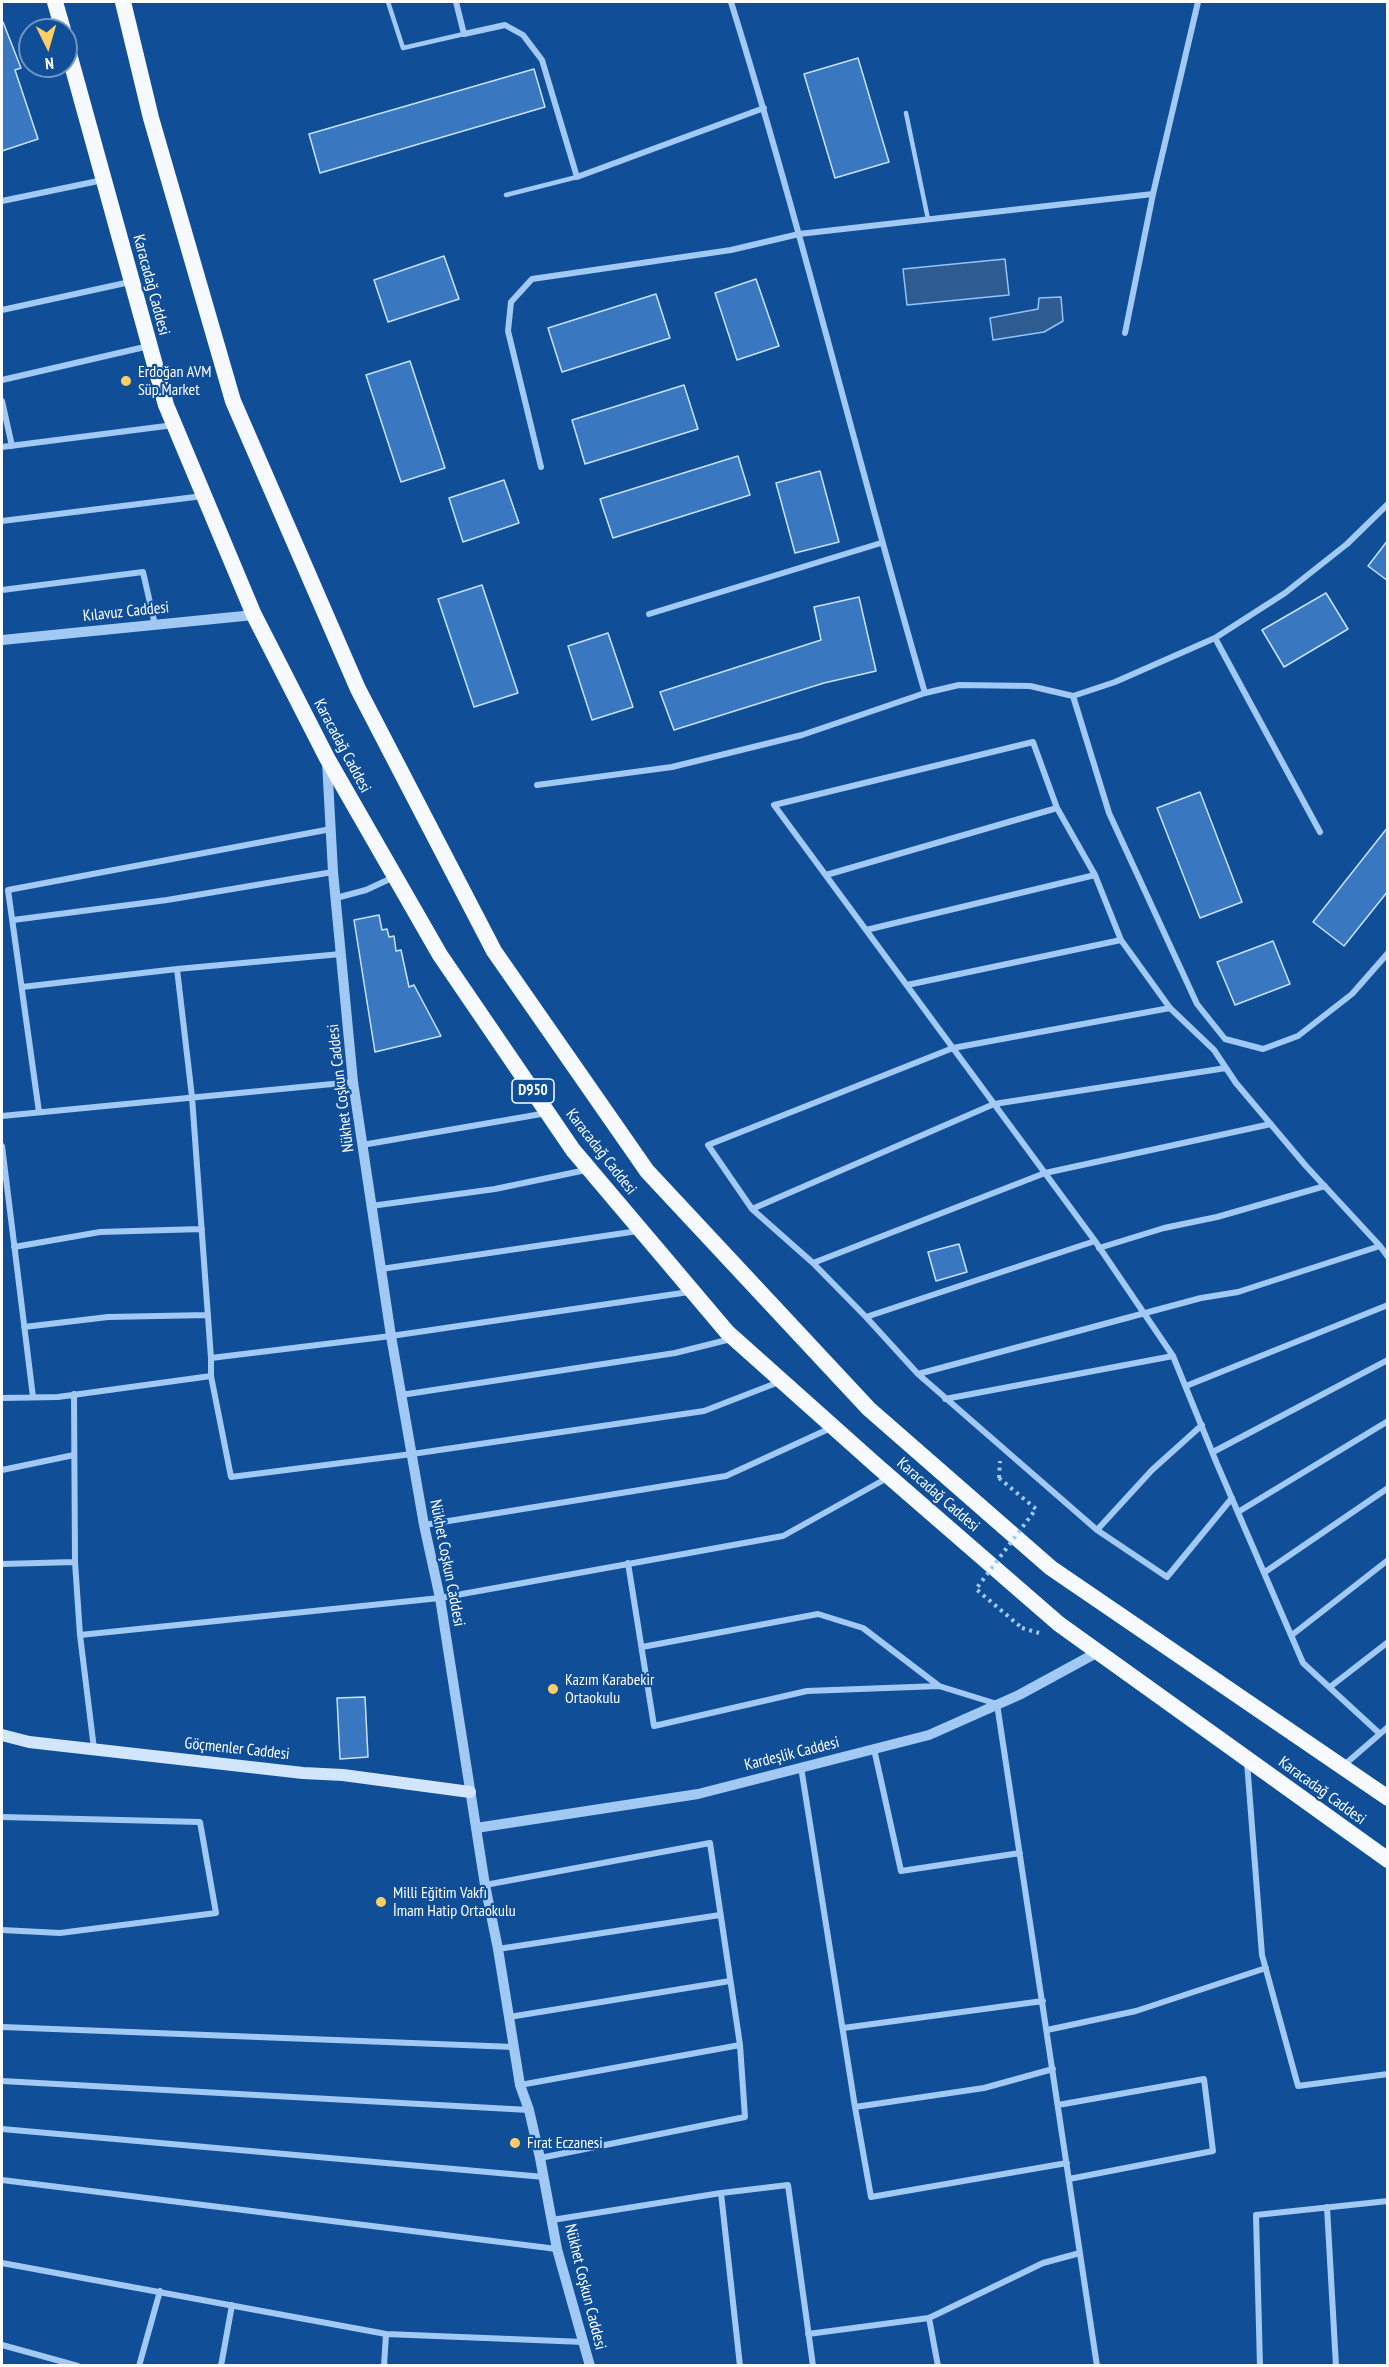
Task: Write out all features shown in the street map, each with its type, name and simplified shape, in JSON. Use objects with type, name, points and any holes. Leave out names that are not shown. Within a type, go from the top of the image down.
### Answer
[{"type":"highway","points":[[55,2],[60,18]]},
{"type":"highway","name":"Karacadağ Caddesi","points":[[123,2],[151,118],[233,401],[358,689],[500,961],[647,1171],[869,1408],[1051,1568],[1388,1798]]},
{"type":"highway","name":"Karacadağ Caddesi","points":[[76,78],[166,405],[254,615],[327,758],[440,955],[547,1113],[589,1170],[734,1338],[833,1427],[1059,1624],[1388,1860]]},
{"type":"main road","name":"Göçmenler Caddesi","points":[[2,1735],[29,1742],[94,1750],[303,1773],[343,1775],[470,1792]]},
{"type":"street","points":[[456,2],[464,34],[505,26],[523,35],[542,60],[578,177],[764,108]]},
{"type":"street","points":[[730,2],[764,108],[881,543],[925,693]]},
{"type":"street","points":[[1125,333],[1153,194],[1198,2]]},
{"type":"street","points":[[2,201],[104,180]]},
{"type":"street","points":[[541,467],[508,331],[511,302],[532,279],[731,250],[799,234],[1153,194]]},
{"type":"street","points":[[2,310],[132,281]]},
{"type":"street","points":[[2,380],[150,346]]},
{"type":"street","points":[[2,401],[12,446]]},
{"type":"street","points":[[2,447],[174,425]]},
{"type":"street","points":[[2,521],[203,496]]},
{"type":"street","points":[[537,786],[672,767],[802,735],[925,693],[959,685],[1030,686],[1072,696],[1115,682],[1215,638],[1285,593],[1347,544],[1388,504]]},
{"type":"street","points":[[650,614],[881,543]]},
{"type":"street","points":[[2,590],[143,572],[155,625]]},
{"type":"street","name":"Kılavuz Caddesi","points":[[2,640],[254,615]]},
{"type":"street","points":[[1215,638],[1320,832]]},
{"type":"street","points":[[1072,696],[1109,813],[1197,1004],[1225,1039],[1263,1048],[1298,1036],[1352,994],[1388,953]]},
{"type":"street","points":[[1379,1733],[1303,1663],[1173,1356],[1097,1244],[774,805],[1033,742],[1057,808],[1095,875],[1122,939],[1170,1008],[1214,1050],[1236,1083],[1270,1124],[1388,1257]]},
{"type":"street","name":"Nükhet Coşkun Caddesi","points":[[327,758],[333,872],[353,1082],[391,1336],[424,1525],[440,1598],[485,1885],[520,2085],[529,2110],[540,2158],[557,2249],[590,2366]]},
{"type":"street","points":[[826,875],[1057,808]]},
{"type":"street","points":[[39,1112],[8,890],[331,829]]},
{"type":"street","points":[[13,920],[167,900],[333,872]]},
{"type":"street","points":[[866,930],[1095,875]]},
{"type":"street","points":[[336,897],[366,890],[395,877]]},
{"type":"street","points":[[907,985],[1122,939]]},
{"type":"street","points":[[22,987],[177,969],[340,954]]},
{"type":"street","points":[[177,969],[192,1097],[211,1376],[231,1477],[412,1454],[704,1412],[782,1381]]},
{"type":"street","points":[[1170,1008],[953,1048],[708,1145],[752,1209],[813,1263],[918,1374],[1097,1530],[1167,1577],[1232,1498]]},
{"type":"street","points":[[752,1209],[994,1104],[1226,1068]]},
{"type":"street","points":[[2,1116],[353,1082]]},
{"type":"street","points":[[362,1145],[547,1113]]},
{"type":"street","points":[[813,1263],[1045,1173],[1270,1124]]},
{"type":"street","points":[[2,1146],[33,1397]]},
{"type":"street","points":[[371,1206],[495,1190],[589,1170]]},
{"type":"street","points":[[866,1317],[1097,1244],[1217,1217],[1325,1186]]},
{"type":"street","points":[[14,1247],[100,1232],[202,1229]]},
{"type":"street","points":[[381,1269],[642,1231]]},
{"type":"street","points":[[918,1374],[1202,1298],[1238,1292],[1380,1246]]},
{"type":"street","points":[[211,1358],[391,1336],[693,1291]]},
{"type":"street","points":[[1186,1386],[1388,1305]]},
{"type":"street","points":[[24,1327],[108,1317],[208,1315]]},
{"type":"street","points":[[401,1395],[675,1353],[734,1338]]},
{"type":"street","points":[[945,1399],[1173,1356]]},
{"type":"street","points":[[1213,1452],[1388,1360]]},
{"type":"street","points":[[2,1398],[74,1394],[211,1376]]},
{"type":"street","points":[[74,1394],[75,1562],[80,1635],[94,1750]]},
{"type":"street","points":[[1238,1512],[1388,1421]]},
{"type":"street","points":[[1097,1530],[1152,1470],[1202,1425]]},
{"type":"street","points":[[424,1525],[726,1476],[833,1427]]},
{"type":"street","points":[[2,1470],[74,1455]]},
{"type":"street","points":[[80,1635],[440,1598],[783,1536],[890,1477]]},
{"type":"street","points":[[1265,1572],[1388,1488]]},
{"type":"street","points":[[1292,1635],[1388,1560]]},
{"type":"street","points":[[2,1564],[75,1562]]},
{"type":"street","points":[[628,1563],[654,1726],[807,1691],[939,1686],[997,1704],[1097,2366]]},
{"type":"street","points":[[642,1647],[818,1614],[863,1628],[939,1686]]},
{"type":"street","points":[[1330,1687],[1388,1642]]},
{"type":"street","name":"Kardeşlik Caddesi","points":[[476,1828],[698,1794],[929,1735],[1019,1695],[1098,1652]]},
{"type":"street","points":[[1342,1767],[1388,1727]]},
{"type":"street","points":[[874,1749],[901,1871],[1020,1853]]},
{"type":"street","points":[[1246,1759],[1262,1955],[1298,2086],[1388,2074]]},
{"type":"street","points":[[801,1767],[871,2197],[1067,2163]]},
{"type":"street","points":[[2,1817],[200,1822],[216,1913],[60,1933],[2,1930]]},
{"type":"street","points":[[485,1885],[710,1843],[740,2045],[745,2118],[540,2158]]},
{"type":"street","points":[[498,1949],[720,1915]]},
{"type":"street","points":[[1047,2030],[1136,2011],[1266,1968]]},
{"type":"street","points":[[509,2017],[729,1981]]},
{"type":"street","points":[[843,2028],[1043,2001]]},
{"type":"street","points":[[2,2027],[514,2047]]},
{"type":"street","points":[[520,2085],[740,2045]]},
{"type":"street","points":[[855,2107],[984,2088],[1053,2069]]},
{"type":"street","points":[[1058,2105],[1204,2079],[1213,2151],[1069,2179]]},
{"type":"street","points":[[2,2081],[529,2110]]},
{"type":"street","points":[[2,2129],[544,2177]]},
{"type":"street","points":[[2,2180],[557,2249]]},
{"type":"street","points":[[552,2220],[721,2193],[788,2185],[813,2366]]},
{"type":"street","points":[[721,2193],[740,2366]]},
{"type":"street","points":[[1260,2366],[1256,2215],[1388,2201]]},
{"type":"street","points":[[1327,2207],[1336,2366]]},
{"type":"street","points":[[808,2334],[929,2318],[1042,2263],[1080,2253]]},
{"type":"street","points":[[2,2263],[386,2334],[584,2342]]},
{"type":"street","points":[[139,2366],[160,2291]]},
{"type":"street","points":[[221,2366],[232,2305]]},
{"type":"street","points":[[929,2318],[938,2366]]},
{"type":"street","points":[[384,2366],[386,2334]]},
{"type":"street","points":[[2,2345],[78,2366]]},
{"type":"lane","points":[[388,2],[403,48],[464,34]]},
{"type":"lane","points":[[906,113],[928,219]]},
{"type":"lane","points":[[506,195],[578,177]]},
{"type":"path","points":[[999,1478],[1036,1509],[976,1589],[1022,1628]]},
{"type":"water","points":[[1005,259],[1009,295],[907,305],[903,269]]},
{"type":"water","points":[[1061,297],[1063,321],[1044,332],[993,340],[990,318],[1038,309],[1039,298]]},
{"type":"building","points":[[3,22],[18,60],[18,69],[15,70],[38,139],[2,151]]},
{"type":"building","points":[[858,58],[889,162],[835,178],[804,74]]},
{"type":"building","points":[[534,69],[545,107],[320,173],[309,134]]},
{"type":"building","points":[[444,256],[459,299],[388,322],[374,280]]},
{"type":"building","points":[[756,279],[779,346],[737,360],[715,293]]},
{"type":"building","points":[[656,294],[670,338],[562,372],[548,328]]},
{"type":"building","points":[[410,361],[445,468],[401,482],[366,375]]},
{"type":"building","points":[[684,385],[698,429],[585,464],[572,420]]},
{"type":"building","points":[[738,456],[750,495],[613,538],[600,499]]},
{"type":"building","points":[[820,471],[839,542],[795,553],[776,483]]},
{"type":"building","points":[[504,480],[519,523],[463,542],[449,498]]},
{"type":"building","points":[[1388,540],[1388,581],[1368,566]]},
{"type":"building","points":[[482,585],[518,693],[474,707],[438,599]]},
{"type":"building","points":[[1326,593],[1348,629],[1284,667],[1262,630]]},
{"type":"building","points":[[859,597],[876,671],[824,683],[674,730],[660,692],[821,640],[814,607]]},
{"type":"building","points":[[608,633],[633,707],[592,720],[568,646]]},
{"type":"building","points":[[1200,792],[1242,902],[1200,918],[1157,808]]},
{"type":"building","points":[[1388,827],[1388,891],[1344,946],[1313,922]]},
{"type":"building","points":[[379,915],[382,930],[387,929],[389,937],[394,936],[396,951],[401,950],[409,987],[414,985],[441,1036],[375,1052],[354,920]]},
{"type":"building","points":[[1273,941],[1290,984],[1235,1005],[1217,962]]},
{"type":"building","points":[[959,1244],[967,1272],[936,1281],[928,1252]]},
{"type":"building","points":[[365,1697],[368,1757],[340,1759],[337,1698]]},
{"type":"place","name":"Erdoğan AVM Süp.Market","points":[[126,381]]},
{"type":"place","name":"Kazım Karabekir Ortaokulu","points":[[553,1689]]},
{"type":"place","name":"Milli Eğitim Vakfı İmam Hatip Ortaokulu","points":[[381,1902]]},
{"type":"place","name":"Fırat Eczanesi","points":[[515,2143]]}]
